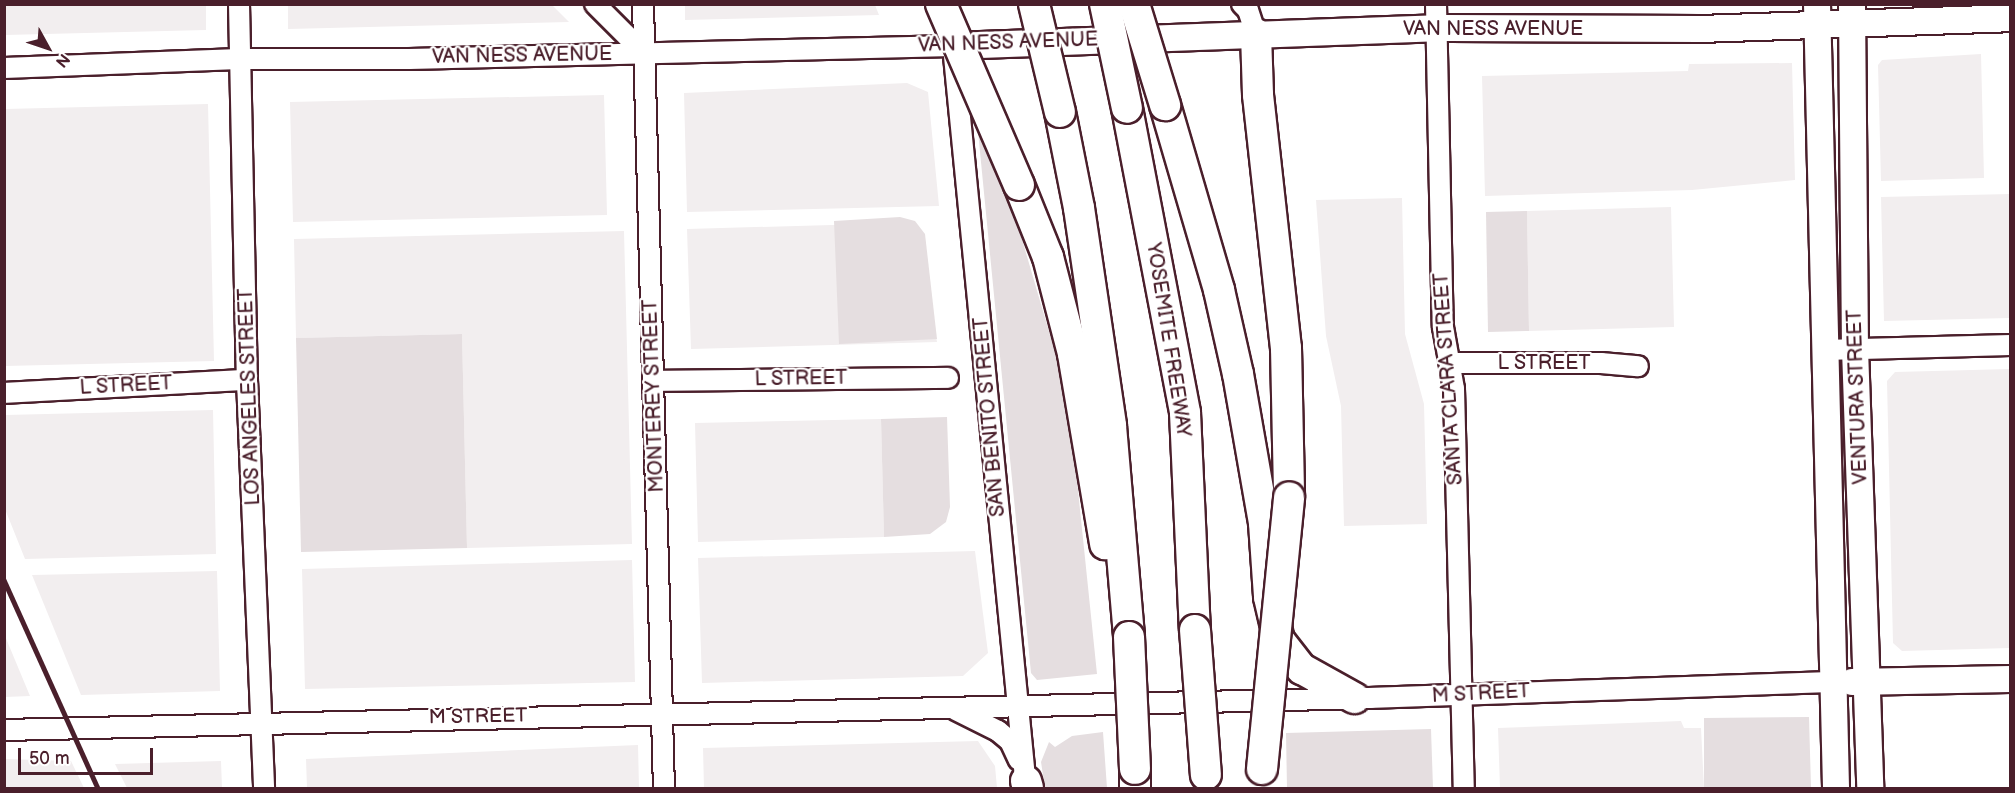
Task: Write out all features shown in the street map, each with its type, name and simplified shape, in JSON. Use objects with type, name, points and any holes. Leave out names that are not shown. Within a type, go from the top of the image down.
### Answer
[{"type":"highway","points":[[941,4],[1048,257],[1073,354],[1100,522],[1129,637]]},
{"type":"highway","points":[[947,4],[953,46]]},
{"type":"highway","points":[[1034,4],[1060,112],[1078,208],[1111,426],[1129,637],[1135,779]]},
{"type":"highway","name":"YOSEMITE FREEWAY","points":[[1105,4],[1185,413],[1195,630],[1206,782]]},
{"type":"highway","points":[[1134,4],[1166,105],[1219,290],[1238,374],[1264,523],[1269,597],[1279,640],[1302,669],[1354,698]]},
{"type":"highway","points":[[1256,34],[1258,95],[1287,358],[1289,497],[1261,779]]},
{"type":"main road","name":"VENTURA STREET","points":[[1852,13],[1855,349],[1869,681],[1870,789]]},
{"type":"main road","name":"VAN NESS AVENUE","points":[[953,46],[1256,34],[1436,16],[1700,29],[1818,14],[2010,18]]},
{"type":"main road","name":"VENTURA STREET","points":[[1818,14],[1824,350],[1835,682],[1836,789]]},
{"type":"main road","name":"M STREET","points":[[1835,682],[2010,679]]},
{"type":"street","name":"LOS ANGELES STREET","points":[[239,4],[247,380],[264,789]]},
{"type":"street","points":[[595,4],[645,53]]},
{"type":"street","name":"MONTEREY STREET","points":[[643,4],[664,789]]},
{"type":"street","points":[[1242,4],[1248,10],[1256,34]]},
{"type":"street","name":"SANTA CLARA STREET","points":[[1436,16],[1443,327],[1454,389],[1464,695],[1464,789]]},
{"type":"street","name":"VAN NESS AVENUE","points":[[4,68],[239,58],[645,53],[953,46]]},
{"type":"street","name":"SAN BENITO STREET","points":[[953,46],[1016,706],[1027,786]]},
{"type":"street","points":[[1824,350],[2010,345]]},
{"type":"street","name":"L STREET","points":[[1450,363],[1601,363],[1638,366]]},
{"type":"street","name":"L STREET","points":[[654,381],[948,378]]},
{"type":"street","name":"L STREET","points":[[4,393],[247,380]]},
{"type":"street","name":"M STREET","points":[[4,730],[261,722],[1354,698],[1835,682]]},
{"type":"street","name":"M STREET","points":[[951,707],[982,721],[1010,741],[1027,786]]},
{"type":"shaded area","points":[[4,5],[206,5],[206,30],[5,35]]},
{"type":"shaded area","points":[[288,5],[552,5],[569,22],[288,29]]},
{"type":"shaded area","points":[[685,5],[875,5],[879,15],[685,20]]},
{"type":"shaded area","points":[[1981,54],[1984,178],[1881,181],[1878,65],[1882,60]]},
{"type":"shaded area","points":[[1792,63],[1795,180],[1692,190],[1485,196],[1482,76],[1688,71],[1689,64]]},
{"type":"shaded area","points":[[907,83],[928,92],[939,206],[687,212],[684,93]]},
{"type":"shaded area","points":[[604,95],[607,215],[293,222],[290,102]]},
{"type":"shaded area","points":[[208,104],[214,361],[5,366],[5,109]]},
{"type":"shaded area","points":[[976,111],[1021,236],[1055,352],[1076,471],[1097,674],[1037,680],[1031,673]]},
{"type":"shaded area","points":[[2010,194],[2010,318],[1884,321],[1881,197]]},
{"type":"shaded area","points":[[1402,198],[1405,334],[1424,404],[1427,524],[1344,526],[1341,406],[1326,336],[1316,200]]},
{"type":"shaded area","points":[[1671,207],[1674,327],[1529,331],[1527,211]]},
{"type":"shaded area","points":[[1527,211],[1529,331],[1488,332],[1486,212]]},
{"type":"shaded area","points":[[900,217],[915,221],[925,234],[937,339],[839,344],[834,221]]},
{"type":"shaded area","points":[[902,223],[923,253],[937,342],[691,349],[687,229]]},
{"type":"shaded area","points":[[624,231],[632,544],[467,548],[462,334],[296,338],[294,239]]},
{"type":"shaded area","points":[[462,334],[467,548],[301,552],[296,338]]},
{"type":"shaded area","points":[[2010,369],[2010,648],[1902,651],[1893,643],[1887,381],[1895,372]]},
{"type":"shaded area","points":[[213,410],[216,554],[25,559],[5,509],[5,415]]},
{"type":"shaded area","points":[[947,417],[950,507],[946,522],[930,534],[884,537],[881,419]]},
{"type":"shaded area","points":[[881,419],[884,537],[698,542],[695,423]]},
{"type":"shaded area","points":[[975,551],[988,653],[963,676],[702,683],[698,558]]},
{"type":"shaded area","points":[[632,560],[635,682],[305,689],[302,569]]},
{"type":"shaded area","points":[[217,571],[220,691],[81,695],[32,575]]},
{"type":"shaded area","points":[[5,636],[30,696],[5,697]]},
{"type":"shaded area","points":[[1809,717],[1811,788],[1704,788],[1704,718]]},
{"type":"shaded area","points":[[1681,721],[1684,728],[1701,728],[1704,788],[1500,788],[1498,728]]},
{"type":"shaded area","points":[[1431,729],[1433,788],[1287,788],[1286,733]]},
{"type":"shaded area","points":[[1103,732],[1107,788],[1045,788],[1041,762],[1049,742],[1055,747],[1072,736]]},
{"type":"shaded area","points":[[978,741],[995,766],[997,788],[704,788],[703,748]]},
{"type":"shaded area","points":[[638,745],[639,788],[307,788],[306,759]]},
{"type":"shaded area","points":[[5,759],[71,761],[84,788],[5,788]]},
{"type":"shaded area","points":[[221,761],[222,788],[127,788],[115,764]]},
{"type":"railway","points":[[4,580],[98,788]]}]
